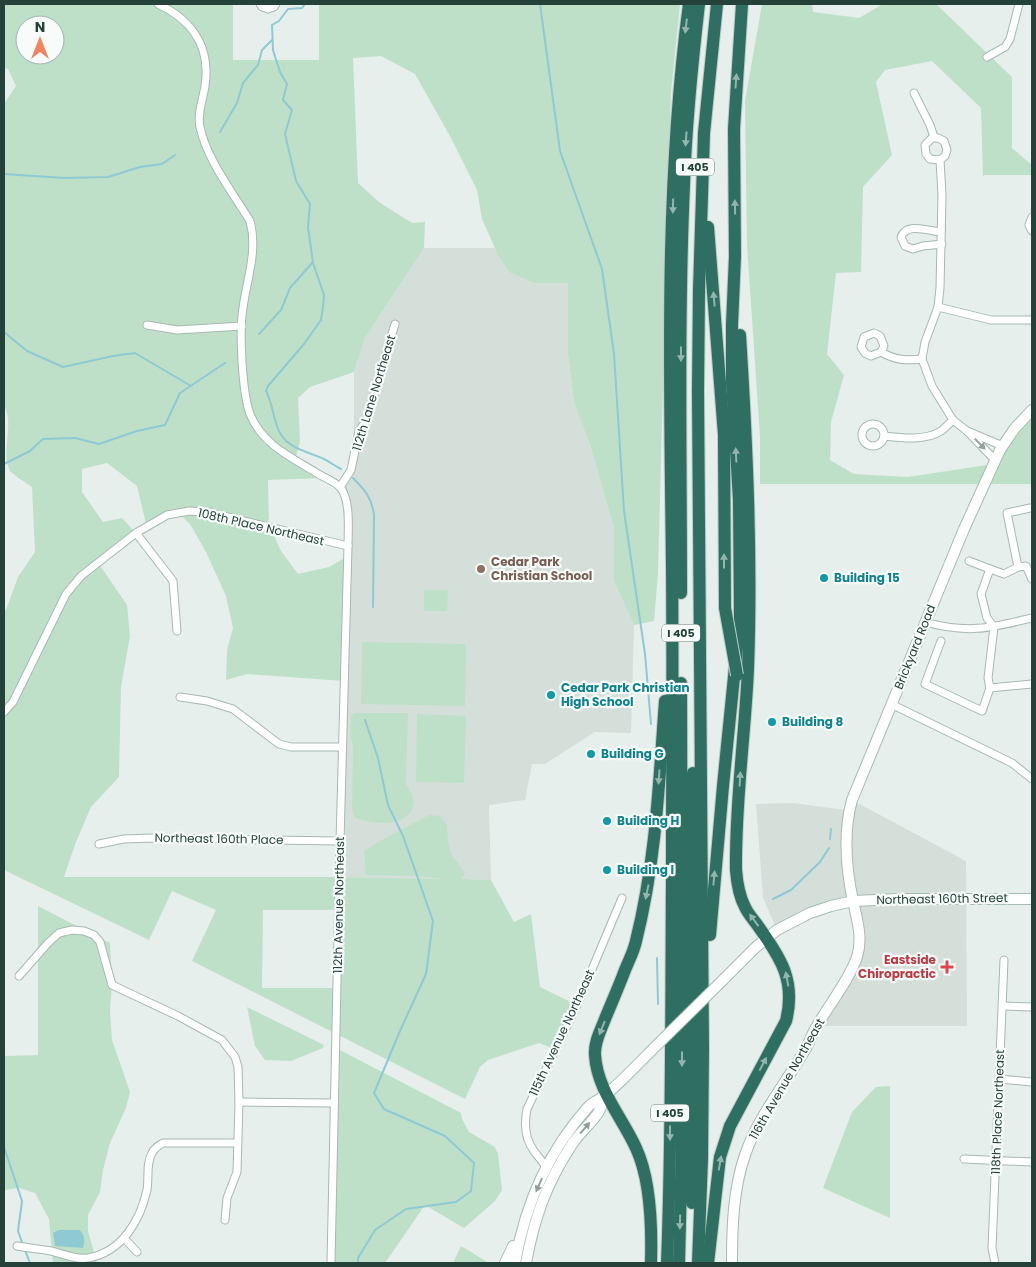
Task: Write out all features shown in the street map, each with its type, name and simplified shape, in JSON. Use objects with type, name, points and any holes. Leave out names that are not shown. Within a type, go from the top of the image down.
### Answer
[{"type":"highway","name":"I 405","points":[[667,1263],[670,1181],[672,589],[670,380],[673,173],[689,4]]},
{"type":"highway","name":"I 405","points":[[679,1263],[682,1142],[681,282],[685,154],[699,4]]},
{"type":"highway","name":"I 405","points":[[690,1263],[693,1086],[692,238],[699,105],[709,4]]},
{"type":"highway","name":"I 405","points":[[698,1263],[702,1159],[703,1049],[699,290],[704,133],[717,4]]},
{"type":"highway","points":[[703,1049],[712,910],[740,617],[739,500],[732,383],[732,325],[735,256],[734,130],[742,4]]},
{"type":"highway","points":[[704,133],[709,150],[707,190],[708,233],[724,435],[725,608],[739,689],[742,735]]},
{"type":"highway","points":[[708,1263],[720,1157],[730,1126],[786,1021],[789,1008],[787,973],[778,953],[745,908],[737,882],[736,853],[748,645],[748,509],[746,429],[735,256]]},
{"type":"highway","points":[[651,1263],[647,1196],[643,1170],[637,1149],[606,1095],[595,1054],[596,1045],[636,944],[650,878],[655,836],[672,589]]},
{"type":"main road","name":"Brickyard Road","points":[[853,901],[847,862],[849,812],[891,704],[964,529],[1003,446],[1014,428],[1032,410]]},
{"type":"main road","name":"Northeast 160th Street","points":[[606,1095],[767,938],[777,930],[810,913],[853,901],[1032,899]]},
{"type":"main road","name":"116th Avenue Northeast","points":[[732,1263],[734,1196],[745,1153],[762,1118],[806,1048],[852,968],[860,943],[858,921],[853,901]]},
{"type":"main road","points":[[505,1263],[546,1168],[568,1132],[591,1104],[606,1095]]},
{"type":"main road","points":[[526,1263],[539,1207],[554,1173],[574,1141],[597,1114],[606,1095]]},
{"type":"main road","points":[[515,1263],[523,1224]]},
{"type":"main road","points":[[521,1263],[524,1243],[523,1224]]},
{"type":"street","points":[[158,4],[184,20],[196,34],[204,54],[207,72],[200,112],[200,126],[209,153],[250,221],[254,242],[242,326],[245,394],[249,412],[260,432],[274,446],[340,487]]},
{"type":"street","points":[[260,4],[268,9],[276,4]]},
{"type":"street","points":[[987,58],[1006,47],[1020,4]]},
{"type":"street","points":[[914,93],[934,137]]},
{"type":"street","points":[[934,137],[941,139],[947,146],[947,153],[940,160],[942,261],[938,307],[925,342],[922,359],[932,386],[953,420],[968,431],[996,460]]},
{"type":"street","points":[[934,137],[927,142],[924,151],[930,159],[940,160]]},
{"type":"street","points":[[1032,217],[1029,225],[1032,231]]},
{"type":"street","points":[[941,232],[911,228],[906,230],[902,237],[905,246],[910,249],[942,244]]},
{"type":"street","points":[[938,307],[991,320],[1032,320]]},
{"type":"street","name":"112th Lane Northeast","points":[[340,487],[351,470],[358,436],[366,421],[394,324]]},
{"type":"street","points":[[147,325],[177,330],[242,326]]},
{"type":"street","points":[[881,352],[900,360],[922,359]]},
{"type":"street","points":[[884,436],[913,438],[929,436],[941,431],[953,420]]},
{"type":"street","points":[[968,431],[1003,446]]},
{"type":"street","name":"112th Avenue Northeast","points":[[331,1263],[348,546],[347,506],[340,487]]},
{"type":"street","points":[[1018,567],[1007,513],[1030,508]]},
{"type":"street","name":"108th Place Northeast","points":[[4,712],[12,702],[66,594],[81,576],[136,533],[167,515],[196,511],[207,512],[348,546]]},
{"type":"street","points":[[136,533],[173,581],[178,631]]},
{"type":"street","points":[[969,561],[1004,574],[1018,567],[1026,566],[1032,579]]},
{"type":"street","points":[[941,641],[925,684],[982,711],[990,688],[988,678],[994,627],[987,618],[981,594],[990,569]]},
{"type":"street","points":[[925,622],[962,630],[994,627],[1032,618]]},
{"type":"street","points":[[990,688],[1032,684]]},
{"type":"street","points":[[180,697],[215,702],[233,709],[279,744],[291,747],[342,747]]},
{"type":"street","points":[[891,704],[1012,763],[1032,779]]},
{"type":"street","name":"Northeast 160th Place","points":[[99,844],[152,838],[340,841]]},
{"type":"street","name":"115th Avenue Northeast","points":[[546,1168],[533,1150],[525,1131],[527,1109],[577,1005],[622,898]]},
{"type":"street","points":[[19,976],[59,933],[84,930],[94,935],[100,942],[112,985],[178,1016],[226,1044],[235,1057],[238,1067],[239,1102],[237,1172],[227,1198],[225,1220]]},
{"type":"street","name":"118th Place Northeast","points":[[995,1263],[992,1248],[1004,960]]},
{"type":"street","points":[[1003,1006],[1032,1007]]},
{"type":"street","points":[[999,1079],[1032,1082]]},
{"type":"street","points":[[239,1102],[334,1103]]},
{"type":"street","points":[[17,1246],[73,1258],[87,1258],[102,1254],[124,1238],[139,1215],[146,1190],[150,1157],[156,1146],[163,1143],[237,1144]]},
{"type":"street","points":[[964,1159],[1032,1162]]},
{"type":"street","points":[[124,1238],[137,1252]]},
{"type":"shaded area","name":"Cedar Park Christian School","points":[[424,248],[495,248],[510,273],[534,283],[568,283],[568,355],[574,403],[590,445],[614,529],[614,581],[634,625],[631,733],[595,732],[545,764],[532,764],[525,800],[489,805],[491,880],[339,877],[348,519],[340,487],[354,459],[354,372],[365,338]]},
{"type":"shaded area","points":[[852,800],[966,861],[967,1026],[818,1026],[857,955],[853,901],[777,930],[763,898],[756,804],[793,803],[846,810]]},
{"type":"green space","points":[[4,4],[233,4],[233,60],[319,60],[319,4],[680,4],[671,92],[658,573],[654,621],[634,625],[614,581],[614,529],[590,445],[574,403],[568,355],[568,283],[534,283],[510,273],[498,255],[482,219],[477,190],[451,138],[415,74],[381,56],[353,58],[358,183],[379,202],[412,223],[425,222],[424,248],[365,338],[354,372],[310,387],[298,398],[300,442],[295,460],[324,478],[268,480],[269,525],[281,551],[298,574],[329,567],[348,556],[344,681],[247,674],[226,680],[227,650],[233,628],[226,596],[206,552],[190,524],[176,511],[147,528],[137,486],[107,463],[82,469],[82,492],[103,522],[122,518],[136,533],[99,564],[127,605],[130,636],[121,687],[119,777],[91,807],[64,877],[446,879],[366,875],[364,851],[429,815],[440,816],[447,825],[451,854],[465,873],[461,879],[491,880],[514,922],[531,914],[540,987],[577,1005],[556,1050],[539,1043],[488,1060],[480,1067],[465,1099],[192,961],[216,910],[172,891],[149,940],[4,870],[4,611],[18,577],[35,552],[32,487],[10,471],[6,456],[8,421],[4,406],[4,104],[16,86],[8,69],[4,68]],"holes":[[[263,910],[338,910],[337,988],[262,988]]]},
{"type":"green space","points":[[762,4],[812,4],[813,12],[859,18],[883,4],[936,4],[1012,77],[1012,148],[1032,165],[1032,175],[984,175],[983,177],[981,108],[932,61],[885,70],[876,82],[892,155],[863,187],[861,272],[836,273],[827,354],[844,375],[831,422],[830,460],[854,474],[908,477],[993,464],[1032,409],[1032,484],[760,484],[760,437],[747,245],[745,101]]},
{"type":"green space","points":[[424,590],[448,590],[447,611],[424,611]]},
{"type":"green space","points":[[362,642],[466,644],[465,706],[361,704]]},
{"type":"green space","points":[[355,713],[408,713],[406,784],[414,802],[411,811],[406,817],[398,821],[379,823],[354,817],[352,807],[353,747],[350,735],[351,716]]},
{"type":"green space","points":[[417,714],[466,716],[464,783],[416,782]]},
{"type":"green space","points":[[38,906],[110,943],[112,1040],[130,1092],[126,1108],[110,1143],[100,1192],[88,1215],[88,1231],[97,1263],[53,1263],[49,1219],[35,1193],[19,1188],[4,1190],[4,1056],[38,1055]]},
{"type":"green space","points":[[247,1007],[324,1045],[323,1048],[291,1061],[265,1060],[255,1046]]},
{"type":"green space","points":[[336,1048],[461,1113],[469,1132],[495,1147],[498,1154],[502,1190],[495,1201],[464,1228],[425,1205],[385,1263],[331,1263]]},
{"type":"green space","points":[[890,1086],[890,1218],[823,1188],[852,1112],[876,1087]]},
{"type":"green space","points":[[461,1246],[489,1263],[453,1263]]},
{"type":"water","points":[[59,1230],[80,1230],[84,1238],[83,1248],[55,1246],[53,1233]]},
{"type":"waterway","points":[[305,4],[302,8],[288,9],[279,21],[272,25],[273,50],[280,72],[287,84],[283,100],[292,110],[285,134],[296,181],[310,204],[308,227],[313,263],[324,295],[323,307],[321,320],[266,391],[278,428],[284,438],[294,446],[324,459],[341,469]]},
{"type":"waterway","points":[[540,4],[560,151],[602,269],[614,354],[624,511],[645,654],[651,724]]},
{"type":"waterway","points":[[220,132],[237,103],[243,83],[258,65],[262,50],[272,40]]},
{"type":"waterway","points":[[4,174],[64,178],[108,177],[140,167],[162,164],[175,155]]},
{"type":"waterway","points":[[259,334],[281,310],[290,288],[312,263]]},
{"type":"waterway","points":[[4,332],[27,351],[63,367],[135,353],[191,386]]},
{"type":"waterway","points":[[4,464],[30,451],[43,439],[75,438],[99,444],[137,431],[165,425],[180,393],[225,363]]},
{"type":"waterway","points":[[353,478],[367,495],[372,504],[374,515],[373,607]]},
{"type":"waterway","points":[[358,1263],[358,1258],[375,1230],[406,1209],[456,1202],[471,1191],[474,1163],[445,1136],[384,1109],[374,1093],[426,974],[433,921],[403,836],[388,805],[378,758],[365,720]]},
{"type":"waterway","points":[[830,839],[831,829]]},
{"type":"waterway","points":[[773,899],[791,890],[820,862],[829,848]]},
{"type":"waterway","points":[[657,958],[658,1004]]},
{"type":"waterway","points":[[4,1147],[22,1201],[18,1231],[23,1245]]},
{"type":"waterway","points":[[25,1250],[30,1263]]},
{"type":"place","name":"Cedar Park Christian School","points":[[481,569]]},
{"type":"place","name":"Building 15","points":[[824,578]]},
{"type":"place","name":"Cedar Park Christian High School","points":[[551,695]]},
{"type":"place","name":"Building 8","points":[[772,722]]},
{"type":"place","name":"Building G","points":[[591,754]]},
{"type":"place","name":"Building H","points":[[607,821]]},
{"type":"place","name":"Building I","points":[[607,870]]},
{"type":"place","name":"Eastside Chiropractic","points":[[947,967]]}]
